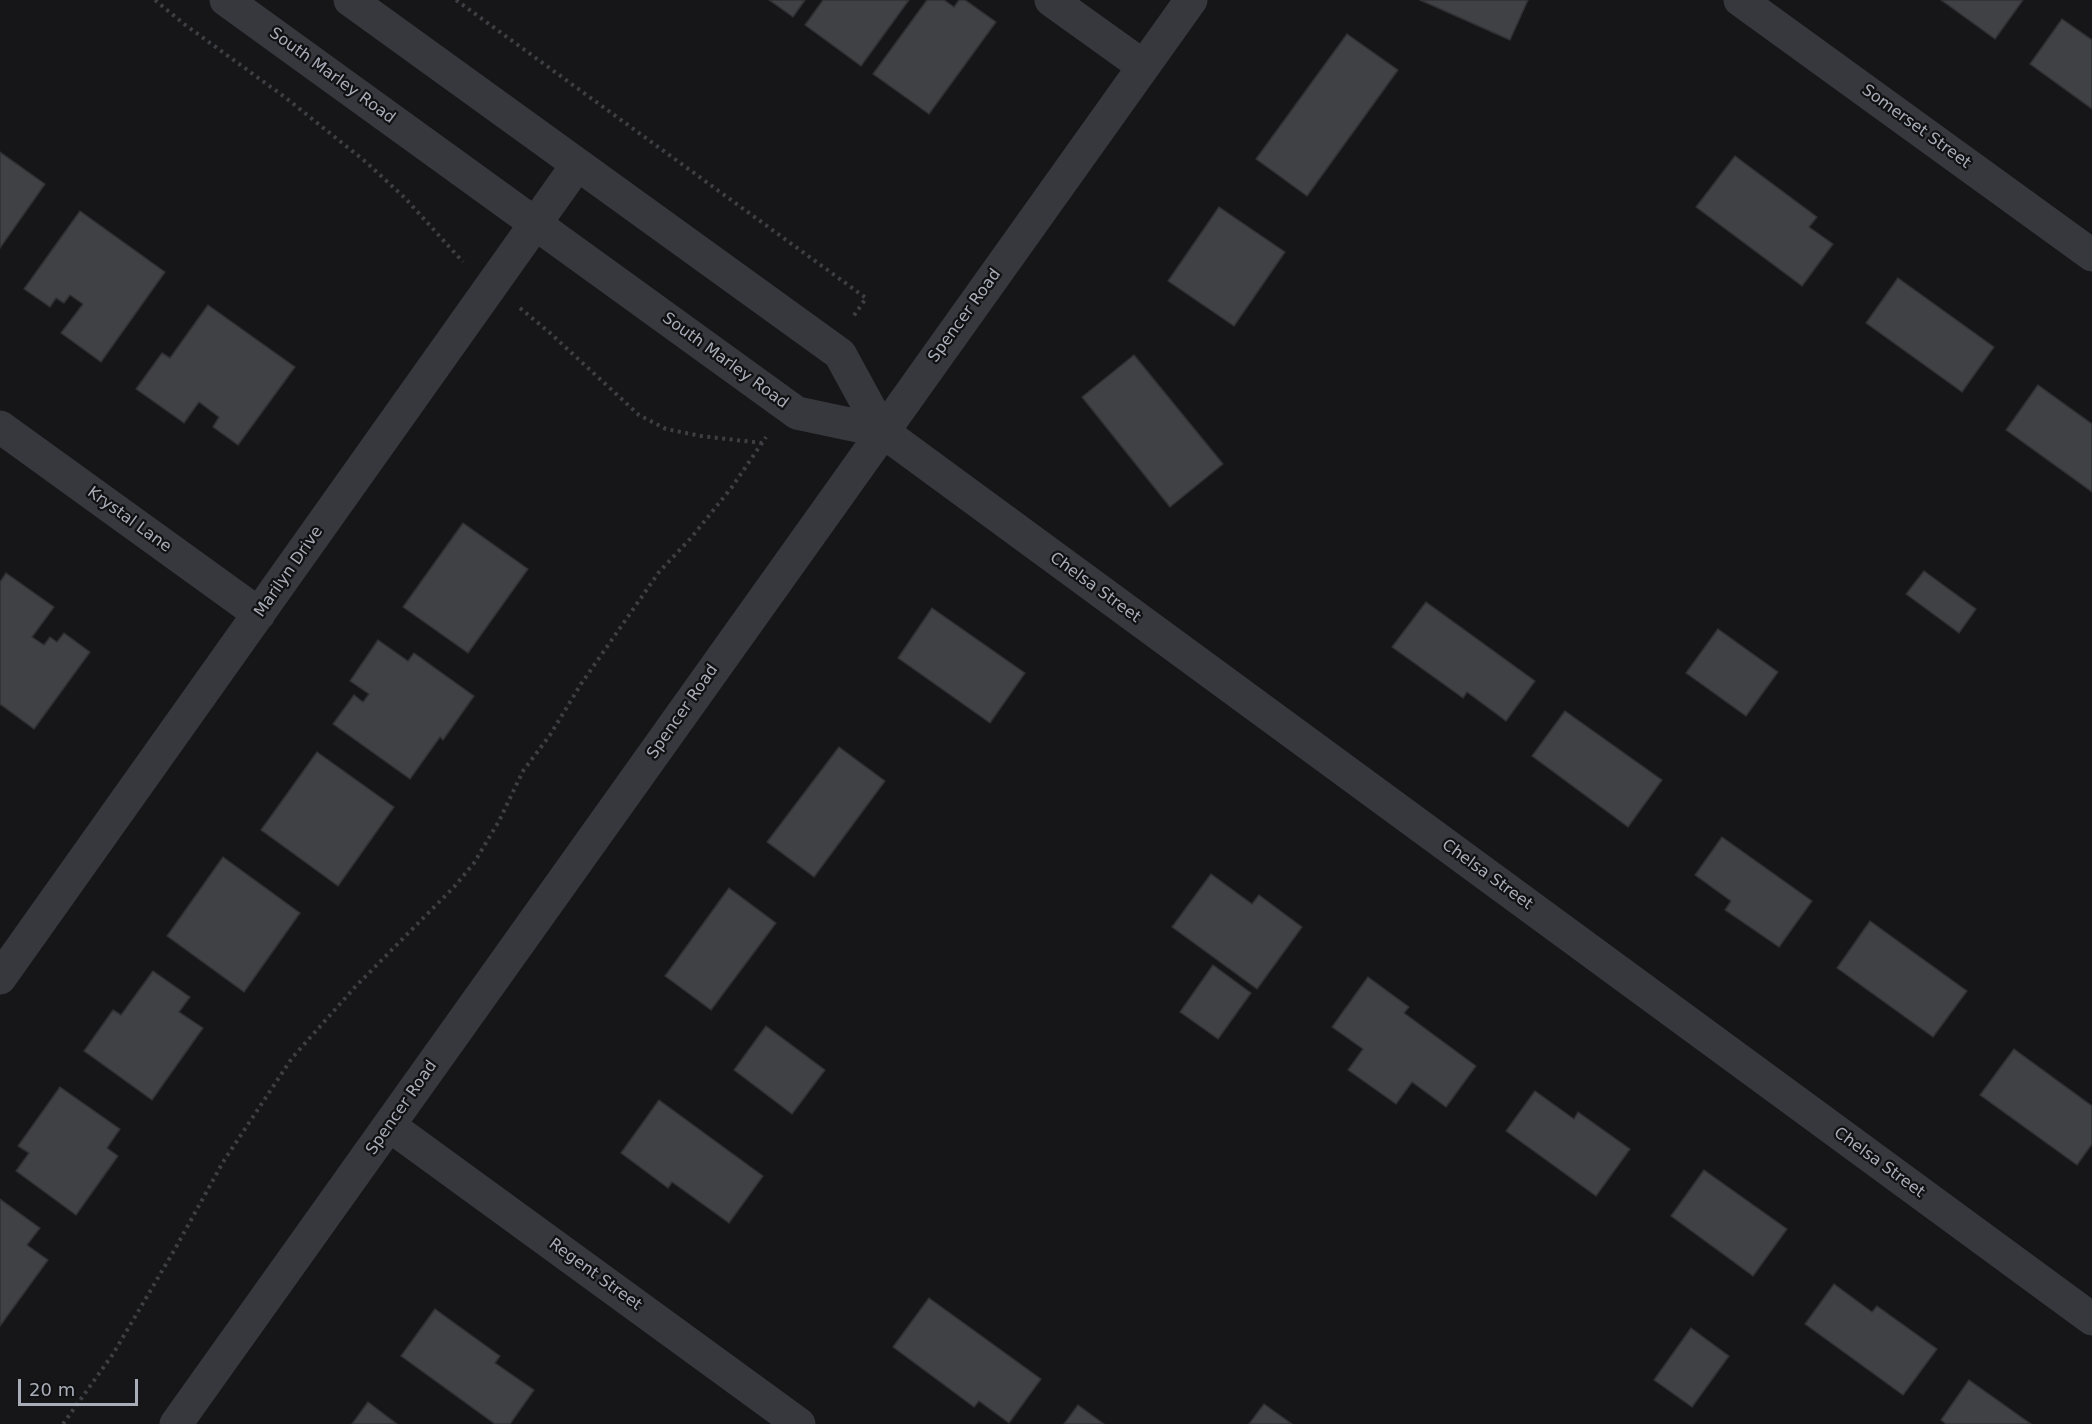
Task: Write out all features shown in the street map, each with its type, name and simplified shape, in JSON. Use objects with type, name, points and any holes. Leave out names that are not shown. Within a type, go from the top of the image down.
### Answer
[{"type":"street","name":"South Marley Road","points":[[226,0],[797,413],[882,431]]},
{"type":"street","points":[[350,0],[840,354],[882,431]]},
{"type":"street","points":[[1051,0],[1143,66]]},
{"type":"street","name":"Spencer Road","points":[[176,1424],[1191,0]]},
{"type":"street","name":"Somerset Street","points":[[1740,0],[2092,255]]},
{"type":"street","name":"Marilyn Drive","points":[[0,978],[577,165]]},
{"type":"street","name":"Krystal Lane","points":[[0,427],[259,614]]},
{"type":"street","name":"Chelsa Street","points":[[882,431],[2092,1319]]},
{"type":"street","name":"Regent Street","points":[[390,1126],[800,1424]]},
{"type":"path","points":[[154,0],[286,98],[366,162],[405,198],[457,257],[550,333],[639,415],[666,429],[762,444]]},
{"type":"path","points":[[456,0],[866,298],[830,347]]},
{"type":"path","points":[[63,1424],[113,1354],[223,1162],[292,1058],[355,987],[447,895],[474,863],[524,771],[550,735],[587,675],[659,572],[692,538],[732,488],[788,406]]},
{"type":"building","points":[[769,0],[805,0],[793,17]]},
{"type":"building","points":[[823,0],[909,0],[861,66],[805,25]]},
{"type":"building","points":[[927,0],[944,0],[954,7],[959,0],[965,0],[996,22],[929,114],[873,74]]},
{"type":"building","points":[[1420,0],[1528,0],[1510,40]]},
{"type":"building","points":[[1941,0],[2023,0],[1995,39]]},
{"type":"building","points":[[2062,19],[2092,40],[2092,109],[2030,64]]},
{"type":"building","points":[[1347,34],[1398,70],[1307,196],[1256,159]]},
{"type":"building","points":[[0,152],[45,184],[0,248]]},
{"type":"building","points":[[1735,156],[1817,217],[1809,227],[1833,244],[1802,286],[1696,207]]},
{"type":"building","points":[[1219,207],[1285,252],[1234,326],[1168,281]]},
{"type":"building","points":[[80,211],[165,272],[101,362],[61,333],[83,304],[70,295],[64,303],[56,298],[50,307],[24,289]]},
{"type":"building","points":[[1898,278],[1994,347],[1962,392],[1866,323]]},
{"type":"building","points":[[208,305],[295,367],[238,445],[213,427],[219,417],[199,402],[184,423],[136,389],[162,353],[170,358]]},
{"type":"building","points":[[1134,355],[1223,464],[1170,507],[1082,397]]},
{"type":"building","points":[[2038,385],[2092,424],[2092,492],[2006,430]]},
{"type":"building","points":[[463,523],[528,569],[468,653],[403,607]]},
{"type":"building","points":[[1924,571],[1976,609],[1959,633],[1906,594]]},
{"type":"building","points":[[6,573],[54,607],[32,637],[44,645],[50,637],[57,642],[64,633],[90,652],[34,729],[0,704],[0,582]]},
{"type":"building","points":[[1426,602],[1535,681],[1506,721],[1467,692],[1463,698],[1392,647]]},
{"type":"building","points":[[932,608],[1025,673],[990,723],[898,658]]},
{"type":"building","points":[[1718,629],[1778,672],[1746,716],[1686,673]]},
{"type":"building","points":[[378,640],[408,661],[414,653],[474,696],[443,740],[440,737],[410,779],[333,724],[354,695],[363,702],[369,694],[350,681]]},
{"type":"building","points":[[1565,711],[1662,780],[1628,827],[1532,756]]},
{"type":"building","points":[[839,747],[885,781],[814,877],[767,842]]},
{"type":"building","points":[[317,752],[394,807],[338,886],[261,830]]},
{"type":"building","points":[[1722,837],[1812,901],[1779,947],[1725,910],[1731,901],[1695,875]]},
{"type":"building","points":[[223,857],[300,913],[244,992],[167,936]]},
{"type":"building","points":[[1211,874],[1252,904],[1259,895],[1302,927],[1257,989],[1172,927]]},
{"type":"building","points":[[729,888],[776,923],[711,1010],[665,976]]},
{"type":"building","points":[[1870,921],[1967,991],[1933,1037],[1837,968]]},
{"type":"building","points":[[1213,965],[1251,993],[1218,1039],[1180,1012]]},
{"type":"building","points":[[153,971],[190,997],[179,1012],[203,1028],[152,1100],[84,1051],[113,1010],[121,1015]]},
{"type":"building","points":[[1368,977],[1409,1007],[1404,1013],[1476,1066],[1446,1107],[1412,1082],[1396,1104],[1348,1070],[1363,1049],[1332,1027]]},
{"type":"building","points":[[766,1026],[825,1070],[792,1114],[734,1070]]},
{"type":"building","points":[[2014,1049],[2092,1106],[2092,1144],[2077,1165],[1980,1095]]},
{"type":"building","points":[[60,1087],[120,1129],[107,1148],[118,1156],[76,1215],[16,1171],[29,1153],[18,1146]]},
{"type":"building","points":[[1535,1091],[1574,1119],[1578,1112],[1630,1149],[1596,1196],[1506,1131]]},
{"type":"building","points":[[659,1100],[763,1176],[729,1223],[672,1182],[668,1188],[621,1153]]},
{"type":"building","points":[[1704,1170],[1787,1229],[1753,1276],[1671,1216]]},
{"type":"building","points":[[0,1199],[40,1228],[27,1245],[48,1260],[0,1326]]},
{"type":"building","points":[[1834,1284],[1872,1312],[1877,1306],[1937,1349],[1903,1395],[1805,1324]]},
{"type":"building","points":[[929,1298],[1041,1379],[1009,1423],[979,1401],[974,1407],[893,1347]]},
{"type":"building","points":[[435,1309],[500,1356],[495,1363],[534,1390],[510,1424],[495,1424],[401,1356]]},
{"type":"building","points":[[1691,1328],[1729,1356],[1692,1407],[1654,1380]]},
{"type":"building","points":[[1969,1380],[2031,1424],[1946,1424],[1941,1420]]},
{"type":"building","points":[[368,1402],[397,1424],[352,1424]]},
{"type":"building","points":[[1264,1404],[1292,1424],[1249,1424]]},
{"type":"building","points":[[1078,1405],[1104,1424],[1064,1424]]}]
